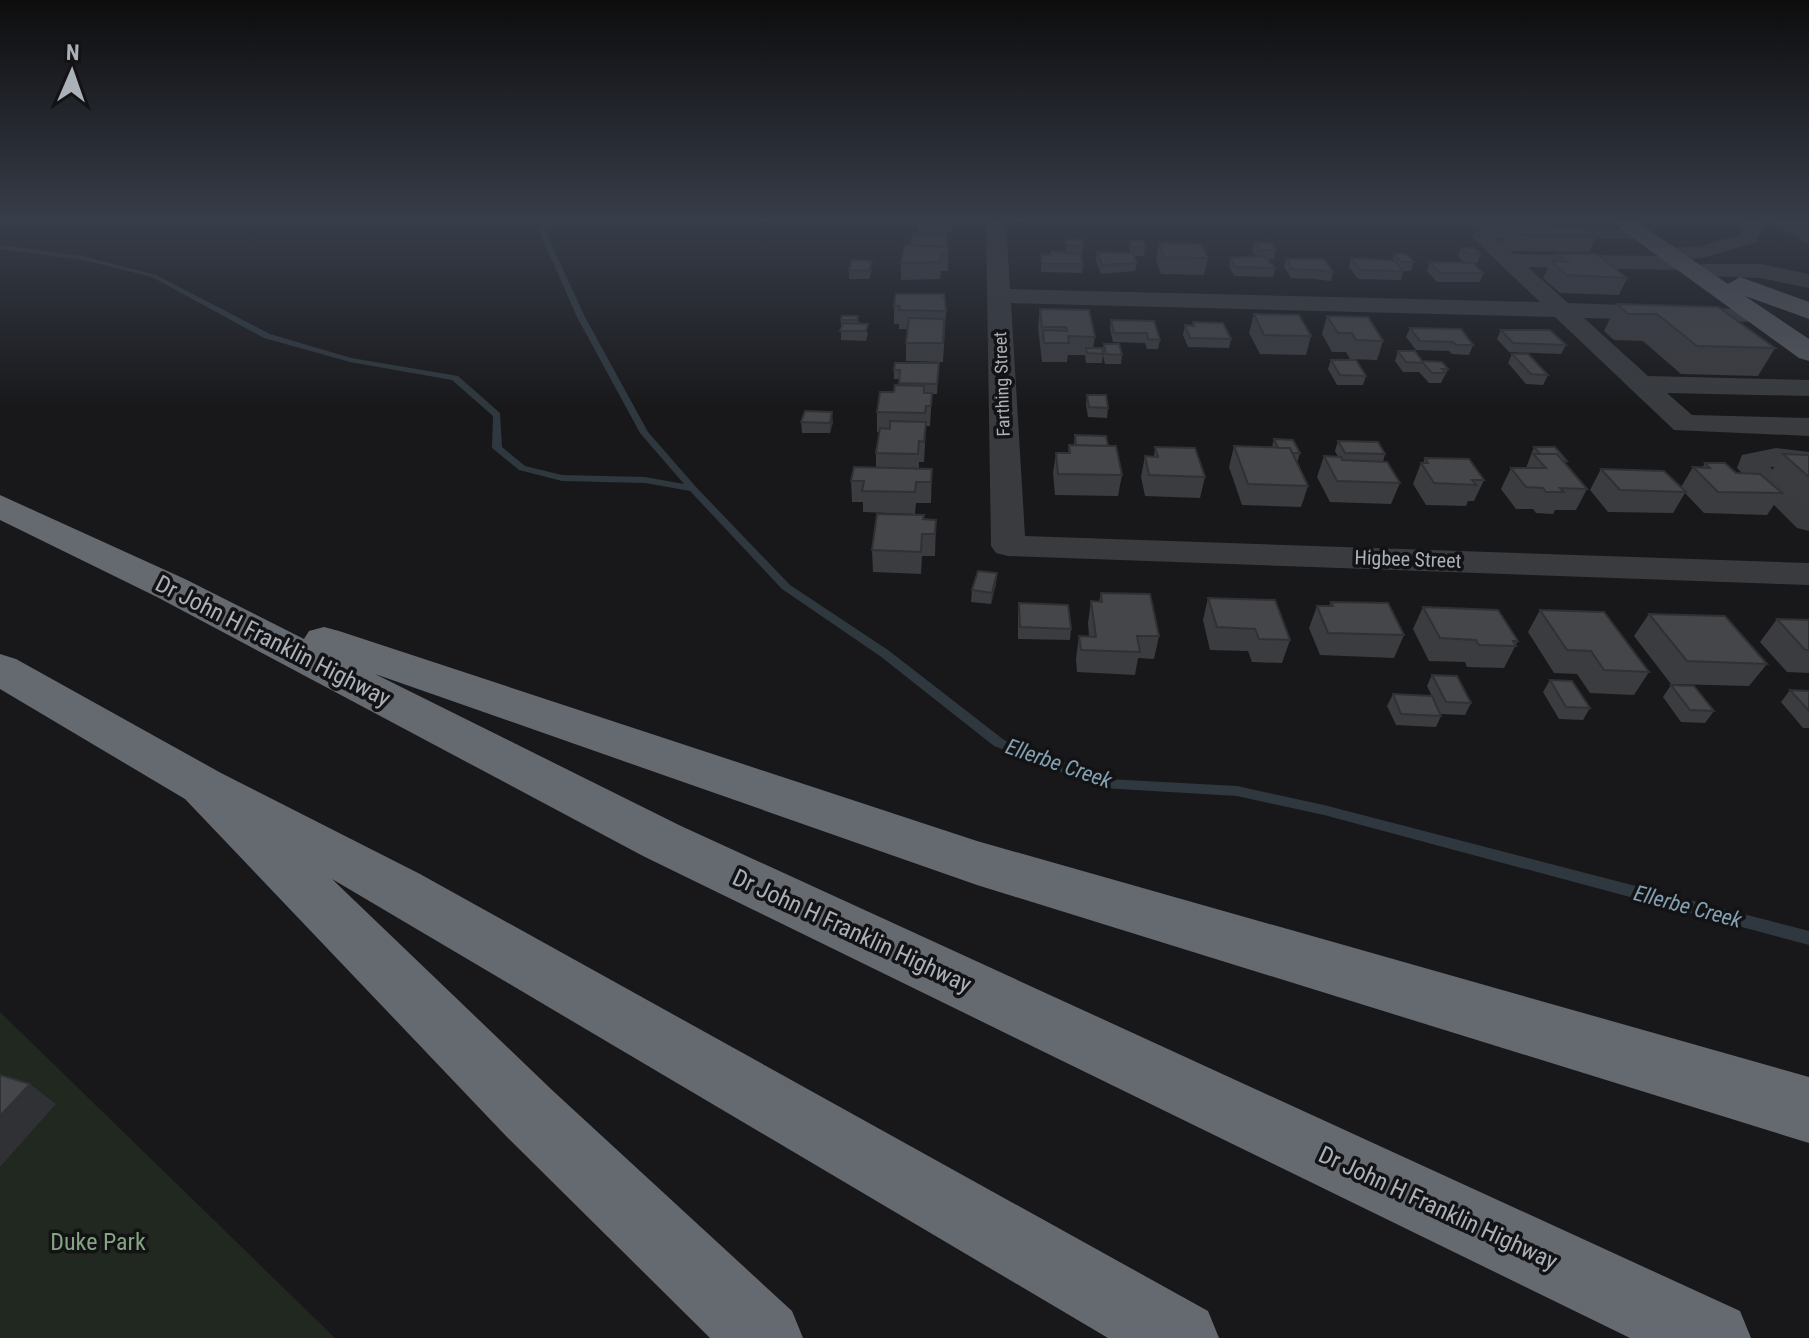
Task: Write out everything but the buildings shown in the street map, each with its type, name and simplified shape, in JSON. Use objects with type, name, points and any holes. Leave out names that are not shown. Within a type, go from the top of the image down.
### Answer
[{"type":"highway","name":"Dr John H Franklin Highway","points":[[0,506],[171,588],[662,841],[1713,1338]]},
{"type":"highway","points":[[171,588],[509,706],[977,863],[1809,1110]]},
{"type":"highway","points":[[0,669],[203,786],[401,890],[1181,1338]]},
{"type":"highway","points":[[203,786],[529,1113],[765,1338]]},
{"type":"main road","points":[[1716,284],[1809,352]]},
{"type":"main road","points":[[1752,284],[1809,311]]},
{"type":"main road","points":[[1756,315],[1809,325]]},
{"type":"street","name":"Farthing Street","points":[[999,284],[1008,546]]},
{"type":"street","points":[[1532,284],[1684,424],[1809,427]]},
{"type":"street","points":[[1640,284],[1678,313]]},
{"type":"street","points":[[999,296],[1756,315]]},
{"type":"street","points":[[1641,384],[1809,388]]},
{"type":"street","points":[[1809,461],[1776,457],[1753,462],[1755,473],[1809,521]]},
{"type":"street","name":"Higbee Street","points":[[1008,546],[1809,574]]},
{"type":"green space","name":"Duke Park","points":[[0,1012],[335,1338],[0,1338]]},
{"type":"waterway","points":[[170,284],[267,336],[350,360],[455,378],[497,415],[497,448],[522,468],[562,478],[645,480],[693,489]]},
{"type":"waterway","name":"Ellerbe Creek","points":[[566,284],[644,433],[693,489]]},
{"type":"waterway","name":"Ellerbe Creek","points":[[693,489],[786,587],[884,653],[999,743],[1107,784],[1237,791],[1324,810],[1809,938]]}]
